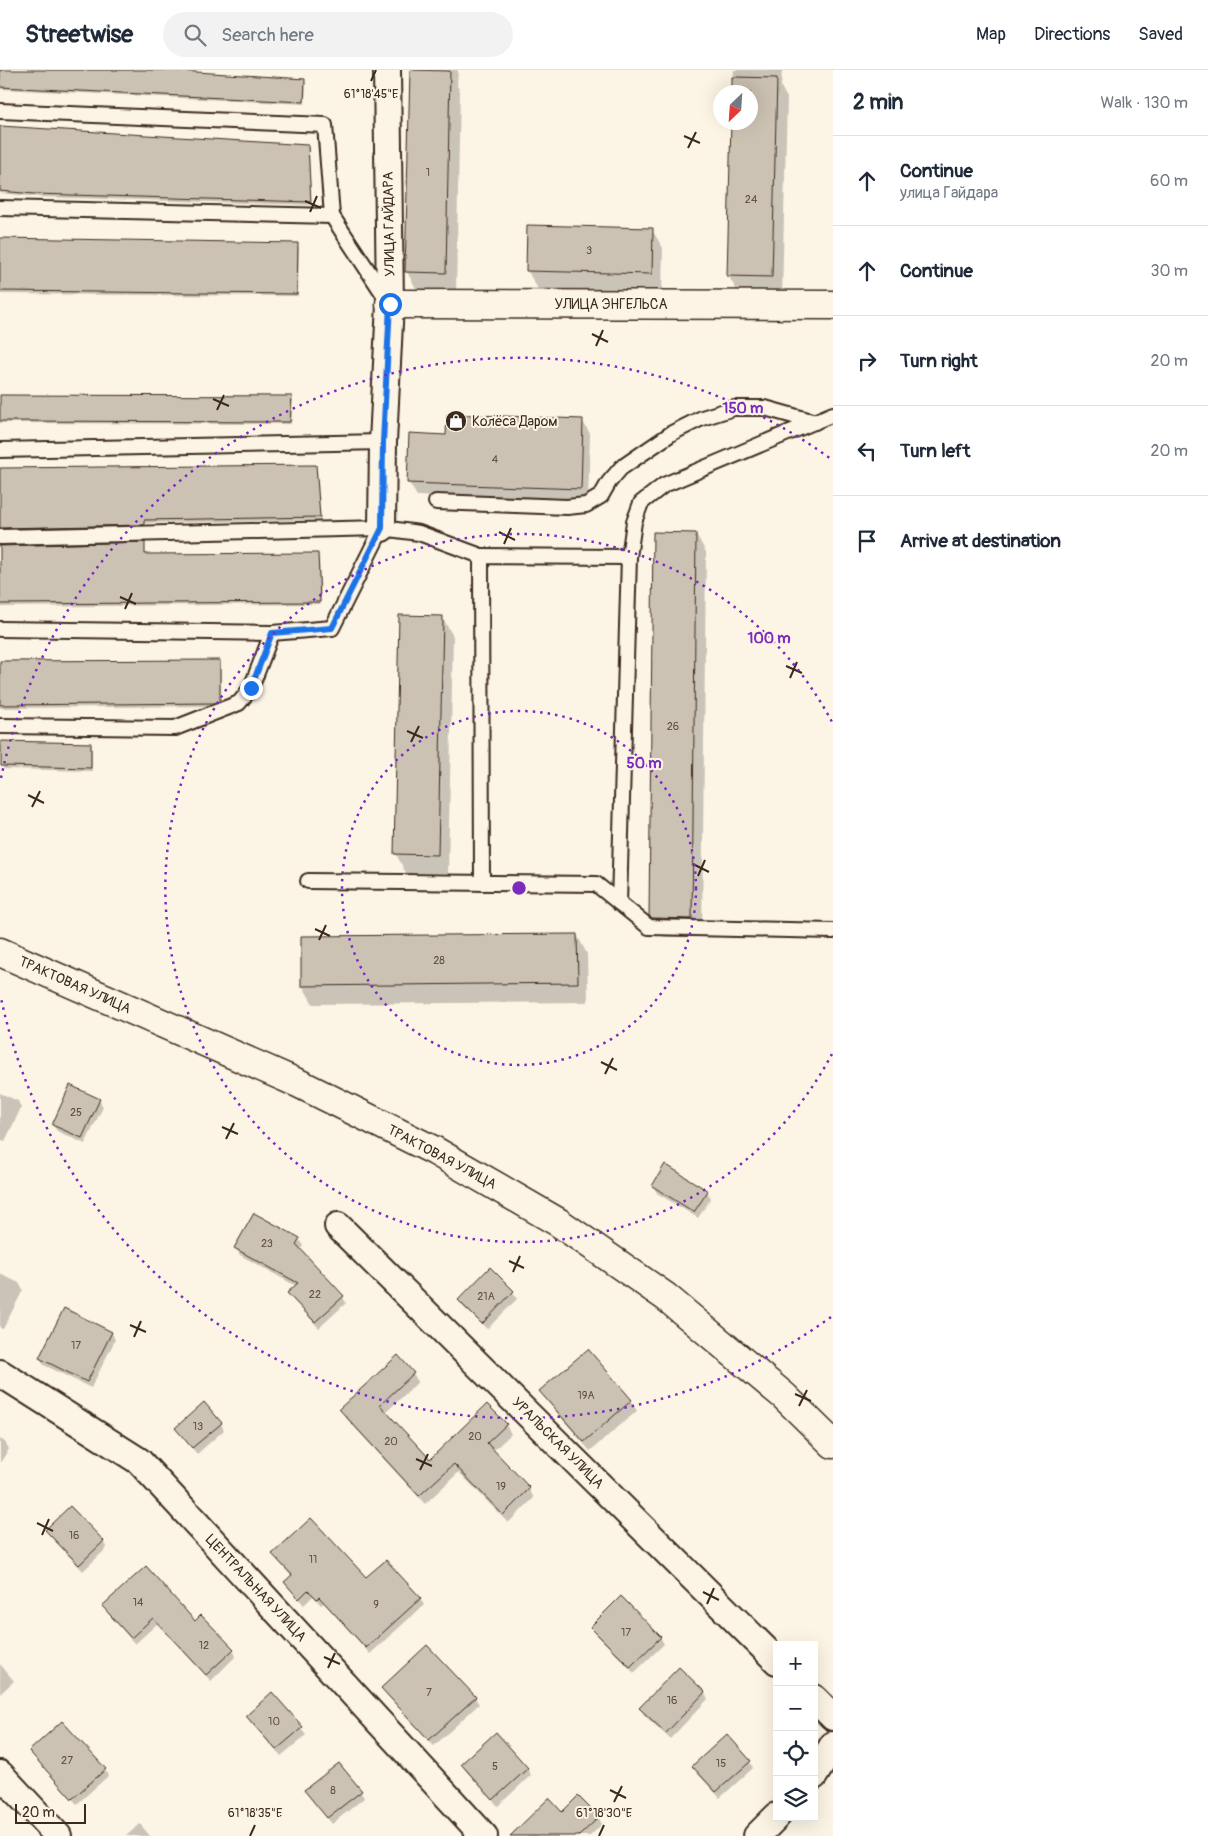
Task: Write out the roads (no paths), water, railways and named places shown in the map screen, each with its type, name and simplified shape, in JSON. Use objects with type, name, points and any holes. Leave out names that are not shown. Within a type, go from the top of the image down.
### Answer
[{"type":"street","name":"УЛИЦА ГАЙДАРА","points":[[382,528],[383,442],[390,304],[388,70]]},
{"type":"street","name":"УЛИЦА ЭНГЕЛЬСА","points":[[390,304],[833,305]]},
{"type":"street","name":"ТРАКТОВАЯ УЛИЦА","points":[[0,952],[300,1084],[436,1151],[558,1222],[666,1297],[784,1396],[833,1444]]},
{"type":"street","name":"УРАЛЬСКАЯ УЛИЦА","points":[[338,1226],[773,1657]]},
{"type":"street","name":"ЦЕНТРАЛЬНАЯ УЛИЦА","points":[[0,1373],[139,1461],[484,1836]]},
{"type":"street","points":[[818,1702],[833,1717]]},
{"type":"street","points":[[818,1769],[833,1745]]},
{"type":"street","points":[[0,1774],[58,1836]]},
{"type":"street","points":[[757,1836],[773,1820]]},
{"type":"lane","points":[[0,111],[325,125],[332,216],[390,304]]},
{"type":"lane","points":[[0,208],[332,216]]},
{"type":"lane","points":[[436,502],[586,505],[602,496],[609,482],[621,468],[672,433],[702,418],[734,408],[765,408],[815,422]]},
{"type":"lane","points":[[619,903],[629,557],[634,522],[642,503],[664,485],[833,414]]},
{"type":"lane","points":[[0,450],[383,442]]},
{"type":"lane","points":[[0,537],[382,528],[418,532],[481,556],[629,557]]},
{"type":"lane","points":[[0,629],[272,633],[332,628],[382,528]]},
{"type":"lane","points":[[481,556],[482,883]]},
{"type":"lane","points":[[0,726],[175,728],[239,703],[251,688],[272,633]]},
{"type":"lane","points":[[308,881],[596,884],[649,927],[833,931]]},
{"type":"place","name":"Колёса Даром","points":[[456,421]]}]
